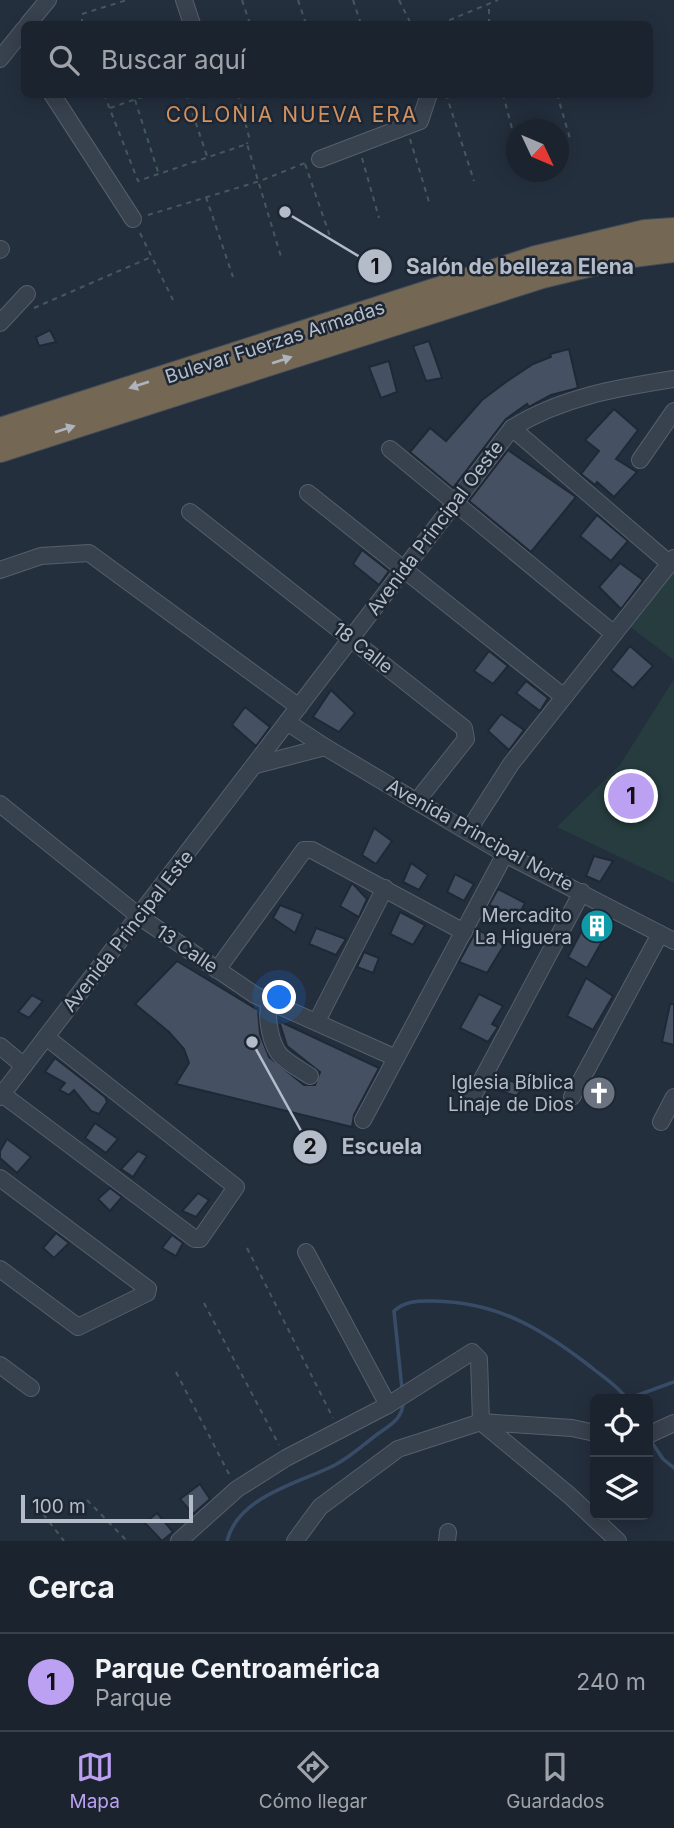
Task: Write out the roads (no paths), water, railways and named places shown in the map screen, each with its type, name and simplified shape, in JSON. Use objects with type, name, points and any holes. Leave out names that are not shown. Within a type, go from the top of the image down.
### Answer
[{"type":"highway","points":[[645,232],[674,223]]},
{"type":"highway","name":"Bulevar Fuerzas Armadas","points":[[0,430],[536,258],[645,232],[674,230]]},
{"type":"highway","name":"Bulevar Fuerzas Armadas","points":[[0,450],[542,276],[625,256],[674,250]]},
{"type":"street","points":[[30,21],[48,0]]},
{"type":"street","points":[[184,0],[191,21]]},
{"type":"street","points":[[0,59],[21,40]]},
{"type":"street","points":[[55,98],[133,219]]},
{"type":"street","points":[[312,161],[407,128],[422,118],[428,98]]},
{"type":"street","points":[[0,323],[30,301]]},
{"type":"street","name":"Avenida Principal Oeste","points":[[256,765],[350,638],[456,504],[484,460],[512,428],[538,412],[601,391],[674,379]]},
{"type":"street","points":[[640,460],[674,411]]},
{"type":"street","points":[[468,831],[511,764],[672,561],[512,428]]},
{"type":"street","points":[[390,449],[614,634]]},
{"type":"street","points":[[308,493],[564,697]]},
{"type":"street","name":"18 Calle","points":[[190,512],[467,732],[466,739],[417,801]]},
{"type":"street","points":[[0,570],[41,556],[89,553],[299,706]]},
{"type":"street","name":"Avenida Principal Norte","points":[[287,722],[505,854],[667,937]]},
{"type":"street","points":[[256,765],[325,747]]},
{"type":"street","name":"Avenida Principal Este","points":[[1,1096],[256,765]]},
{"type":"street","name":"13 Calle","points":[[0,804],[140,917],[270,1004],[317,1021],[396,1058]]},
{"type":"street","points":[[217,970],[304,850],[312,850],[464,932]]},
{"type":"street","points":[[363,1120],[505,854]]},
{"type":"street","points":[[317,1021],[385,888]]},
{"type":"street","points":[[470,1102],[582,892]]},
{"type":"street","points":[[572,1097],[667,937]]},
{"type":"street","points":[[270,1004],[269,1025],[277,1051],[310,1076]]},
{"type":"street","points":[[1,1096],[195,1240],[200,1240],[237,1189],[236,1186],[46,1037]]},
{"type":"street","points":[[0,1046],[24,1066]]},
{"type":"street","points":[[661,1122],[674,1097]]},
{"type":"street","points":[[0,1178],[148,1289],[147,1293],[78,1327],[0,1269]]},
{"type":"street","points":[[306,1252],[394,1401]]},
{"type":"street","points":[[179,1541],[237,1489],[286,1458],[394,1401],[474,1353],[479,1359],[481,1422],[569,1495],[618,1541]]},
{"type":"street","points":[[0,1365],[31,1388]]},
{"type":"street","points":[[295,1541],[320,1507],[398,1449],[481,1422],[572,1428],[590,1432]]},
{"type":"waterway","points":[[402,1389],[394,1311],[408,1303],[434,1301],[479,1306],[518,1320],[573,1353],[622,1394]]},
{"type":"waterway","points":[[641,1394],[674,1382]]},
{"type":"waterway","points":[[227,1541],[233,1526],[257,1502],[347,1458],[396,1420],[402,1411],[403,1400]]},
{"type":"waterway","points":[[653,1444],[663,1459],[674,1468]]},
{"type":"place","name":"Salón de belleza Elena","points":[[285,212]]},
{"type":"place","name":"Parque Centroamérica","points":[[631,796]]},
{"type":"place","name":"Mercadito La Higuera","points":[[597,926]]},
{"type":"place","name":"Escuela","points":[[252,1042]]},
{"type":"place","name":"Iglesia Bíblica Linaje de Dios","points":[[599,1093]]},
{"type":"district","name":"COLONIA NUEVA ERA","points":[[292,114]]}]
